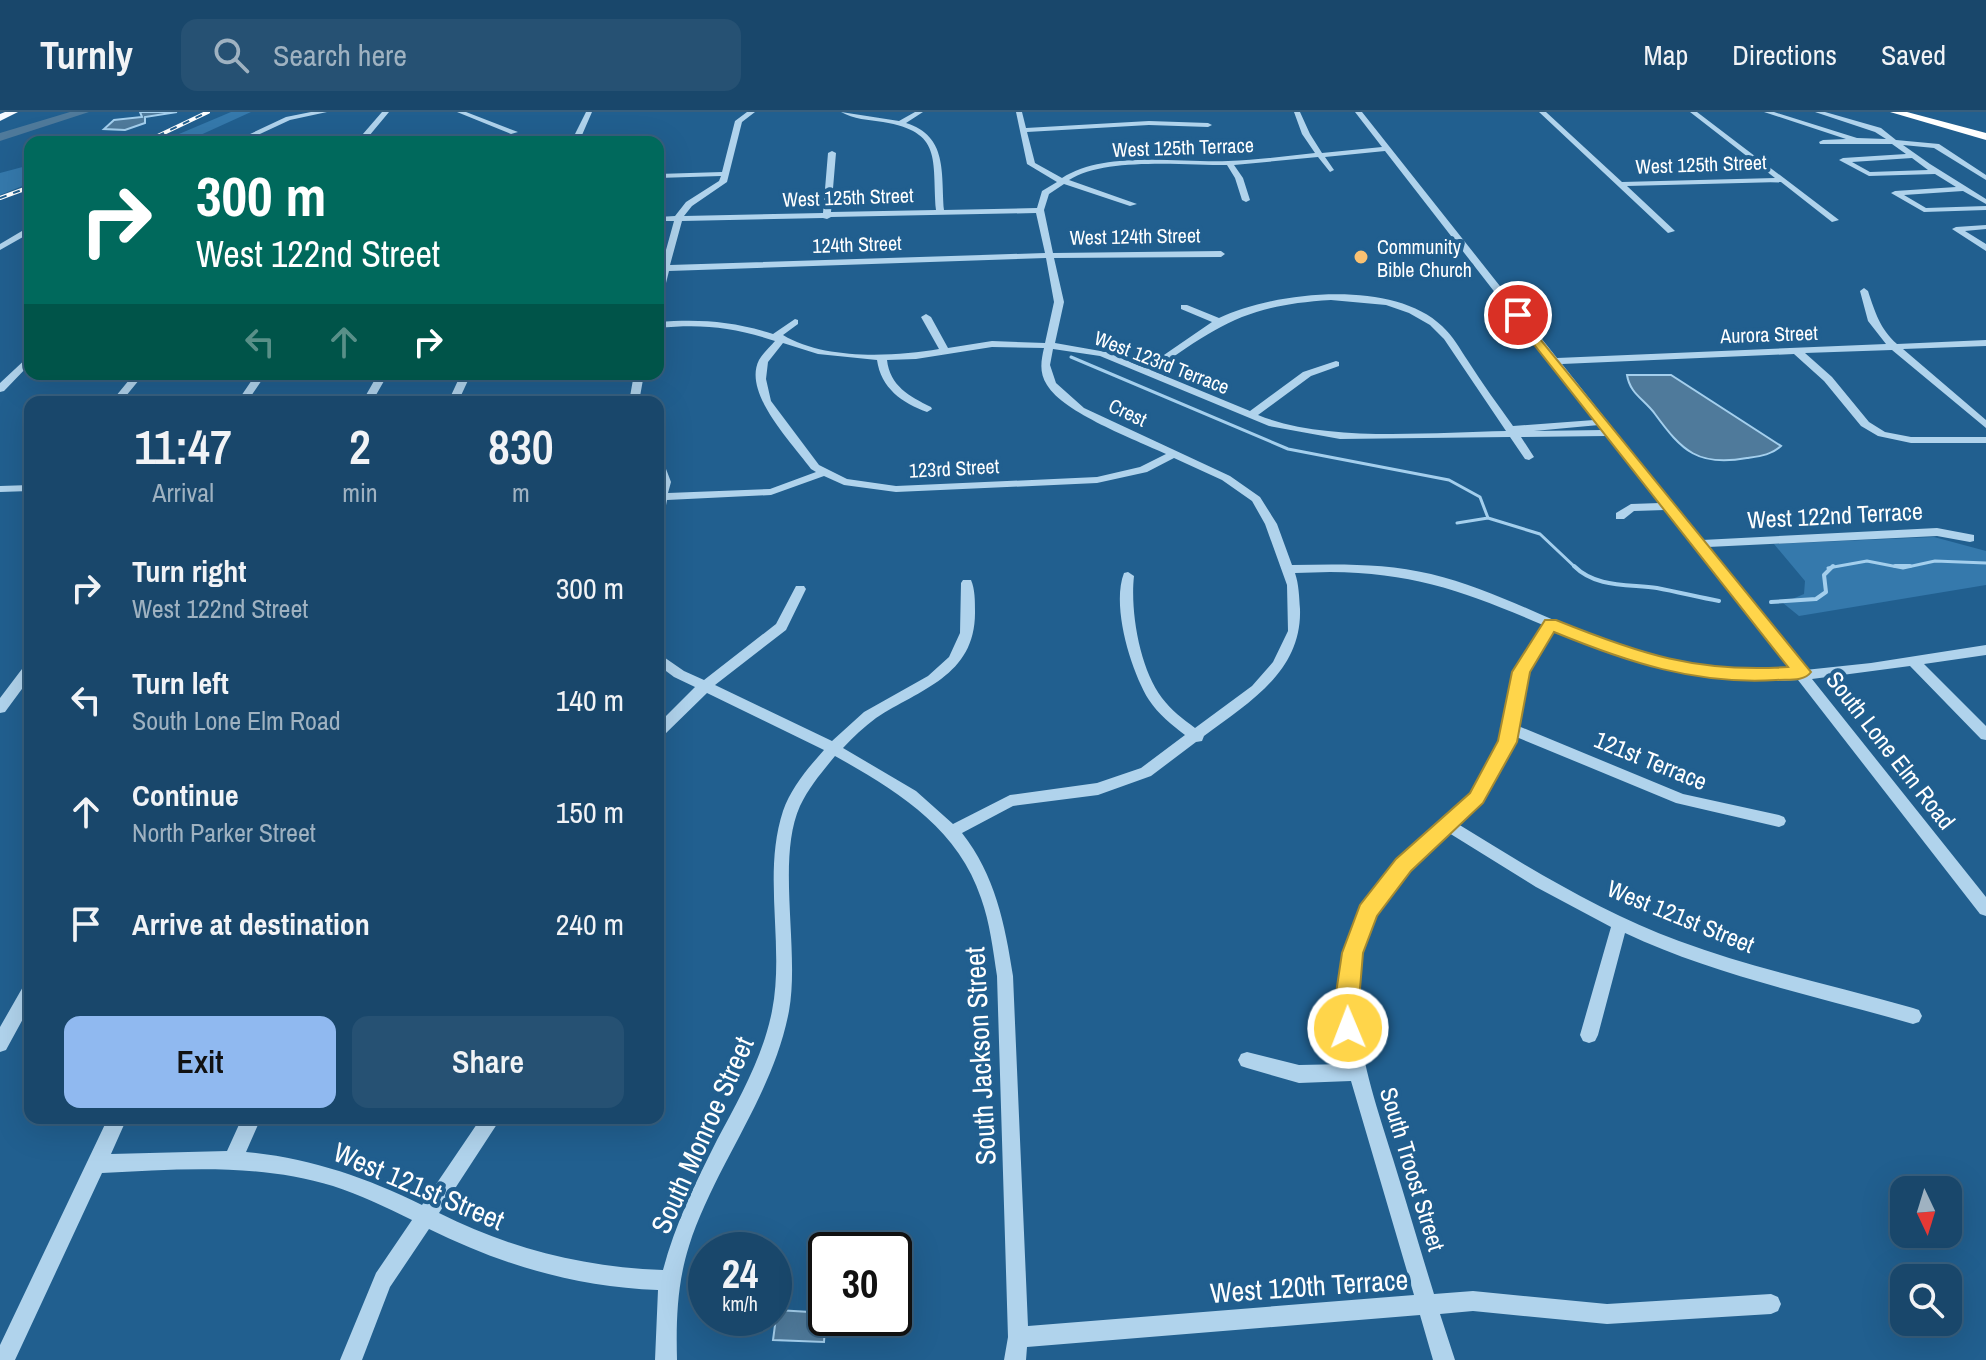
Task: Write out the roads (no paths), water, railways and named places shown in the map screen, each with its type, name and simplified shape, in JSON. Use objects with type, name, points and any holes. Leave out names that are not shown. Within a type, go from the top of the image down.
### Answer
[{"type":"highway","points":[[1895,112],[1986,137]]},
{"type":"highway","points":[[1919,112],[1986,130]]},
{"type":"main road","points":[[0,114],[13,112]]},
{"type":"street","points":[[250,136],[288,118],[324,112]]},
{"type":"street","points":[[365,136],[386,112]]},
{"type":"street","points":[[578,136],[589,112]]},
{"type":"street","points":[[664,277],[679,218],[689,204],[721,185],[739,121],[752,112]]},
{"type":"street","points":[[844,112],[917,129],[933,143],[940,213]]},
{"type":"street","points":[[899,124],[920,112]]},
{"type":"street","points":[[1019,112],[1031,164],[1061,180],[1133,204]]},
{"type":"street","points":[[1297,112],[1318,154],[1330,170]]},
{"type":"street","name":"South Lone Elm Road","points":[[1358,112],[1986,909]]},
{"type":"street","points":[[1542,112],[1671,231]]},
{"type":"street","points":[[1693,112],[1835,220]]},
{"type":"street","points":[[1767,112],[1824,127],[1858,141]]},
{"type":"street","points":[[1818,112],[1866,125],[1986,202]]},
{"type":"street","points":[[465,113],[514,132]]},
{"type":"street","points":[[1022,130],[1149,123],[1208,125]]},
{"type":"street","points":[[478,128],[488,124]]},
{"type":"street","points":[[1823,142],[1896,142],[1941,148],[1986,178]]},
{"type":"street","name":"West 125th Terrace","points":[[1061,180],[1084,170],[1127,162],[1229,163],[1318,154],[1389,152]]},
{"type":"street","points":[[827,217],[832,153]]},
{"type":"street","points":[[1913,156],[1843,159],[1862,173],[1936,172]]},
{"type":"street","points":[[1229,163],[1239,178],[1246,200]]},
{"type":"street","points":[[664,176],[726,174]]},
{"type":"street","points":[[1040,210],[1048,189],[1061,180]]},
{"type":"street","name":"West 125th Street","points":[[1621,184],[1782,180]]},
{"type":"street","points":[[1986,190],[1895,193],[1924,210],[1986,208]]},
{"type":"street","name":"West 125th Street","points":[[664,219],[1040,210]]},
{"type":"street","name":"Crest","points":[[952,831],[1010,801],[1098,789],[1137,776],[1197,737],[1246,699],[1279,664],[1294,631],[1295,600],[1288,569],[1271,524],[1256,499],[1236,483],[1088,414],[1064,398],[1047,374],[1045,365],[1059,302],[1040,210]]},
{"type":"street","points":[[1983,247],[1956,229],[1986,227]]},
{"type":"street","points":[[0,247],[24,233]]},
{"type":"street","name":"West 124th Street","points":[[1049,255],[1221,254]]},
{"type":"street","name":"124th Street","points":[[667,268],[1049,255]]},
{"type":"street","points":[[1864,291],[1878,331],[1986,425]]},
{"type":"street","points":[[1145,372],[1220,322],[1267,305],[1361,298],[1407,309],[1442,331],[1529,457]]},
{"type":"street","points":[[1407,309],[1423,299]]},
{"type":"street","points":[[1184,307],[1220,322]]},
{"type":"street","points":[[926,317],[945,352]]},
{"type":"street","points":[[664,497],[771,492],[822,473],[772,414],[763,395],[763,362],[779,337],[795,322]]},
{"type":"street","name":"West 123rd Terrace","points":[[664,325],[720,324],[779,337],[827,353],[882,358],[992,344],[1050,344],[1103,354],[1250,416],[1340,436],[1511,431],[1531,436],[1611,433]]},
{"type":"street","name":"Aurora Street","points":[[1553,361],[1986,343]]},
{"type":"street","points":[[1797,351],[1828,379],[1865,424],[1882,434],[1911,440],[1986,440]]},
{"type":"street","points":[[882,358],[886,381],[927,409]]},
{"type":"street","points":[[0,389],[24,364]]},
{"type":"street","points":[[1250,416],[1307,374],[1336,364]]},
{"type":"street","points":[[121,396],[134,380]]},
{"type":"street","name":"West 123rd Terrace","points":[[1511,431],[1521,426],[1603,422]]},
{"type":"street","name":"123rd Street","points":[[822,473],[855,485],[882,489],[1097,480],[1143,470],[1174,454]]},
{"type":"street","points":[[0,489],[24,488]]},
{"type":"street","points":[[1620,516],[1631,508],[1670,506]]},
{"type":"street","name":"West 122nd Terrace","points":[[1701,544],[1937,532],[1970,538]]},
{"type":"street","points":[[1288,569],[1361,568],[1422,576],[1470,590],[1629,656],[1690,671],[1752,675],[1802,672],[1986,650]]},
{"type":"street","points":[[1128,576],[1127,609],[1145,678],[1163,709],[1197,737]]},
{"type":"street","name":"South Monroe Street","points":[[666,1360],[670,1280],[682,1238],[773,1042],[787,966],[783,841],[787,818],[803,786],[867,718],[951,663],[967,634],[967,583]]},
{"type":"street","points":[[664,726],[705,686],[781,627],[800,589]]},
{"type":"street","name":"South Troost Street","points":[[1444,1360],[1357,1072],[1346,1000],[1357,934],[1380,891],[1477,798],[1498,765],[1510,728],[1521,672],[1551,624]]},
{"type":"street","points":[[1913,661],[1986,735]]},
{"type":"street","name":"South Jackson Street","points":[[664,662],[917,796],[952,831],[985,885],[1003,952],[1018,1337]]},
{"type":"street","points":[[0,708],[24,676]]},
{"type":"street","name":"121st Terrace","points":[[1510,728],[1681,799],[1779,821]]},
{"type":"street","name":"West 121st Street","points":[[1448,825],[1518,869],[1620,923],[1706,958],[1913,1016]]},
{"type":"street","points":[[1589,1035],[1620,923]]},
{"type":"street","points":[[0,1044],[24,1001]]},
{"type":"street","points":[[1247,1060],[1299,1074],[1357,1072]]},
{"type":"street","points":[[4,1360],[115,1124]]},
{"type":"street","points":[[232,1160],[249,1124]]},
{"type":"street","points":[[351,1360],[383,1280],[488,1124]]},
{"type":"street","name":"West 121st Street","points":[[96,1164],[232,1160],[270,1163],[332,1176],[426,1215],[490,1247],[567,1271],[620,1279],[670,1280]]},
{"type":"street","name":"West 120th Terrace","points":[[1018,1337],[1495,1302],[1607,1314],[1771,1304]]},
{"type":"street","points":[[1015,1360],[1018,1337]]},
{"type":"waterway","points":[[0,137],[83,112]]},
{"type":"waterway","points":[[1071,357],[1288,449],[1449,480],[1480,497],[1488,518]]},
{"type":"waterway","points":[[1457,523],[1488,518]]},
{"type":"waterway","points":[[1488,518],[1540,534],[1576,568]]},
{"type":"waterway","points":[[1832,567],[1867,561],[1903,568],[1935,561],[1986,563]]},
{"type":"waterway","points":[[1574,566],[1602,582],[1657,588],[1719,601]]},
{"type":"waterway","points":[[1895,566],[1910,566]]},
{"type":"waterway","points":[[1771,602],[1816,599],[1826,592],[1824,575],[1832,567]]},
{"type":"railway","points":[[158,136],[208,112]]},
{"type":"railway","points":[[0,198],[24,189]]},
{"type":"place","name":"Community Bible Church","points":[[1361,257]]}]
